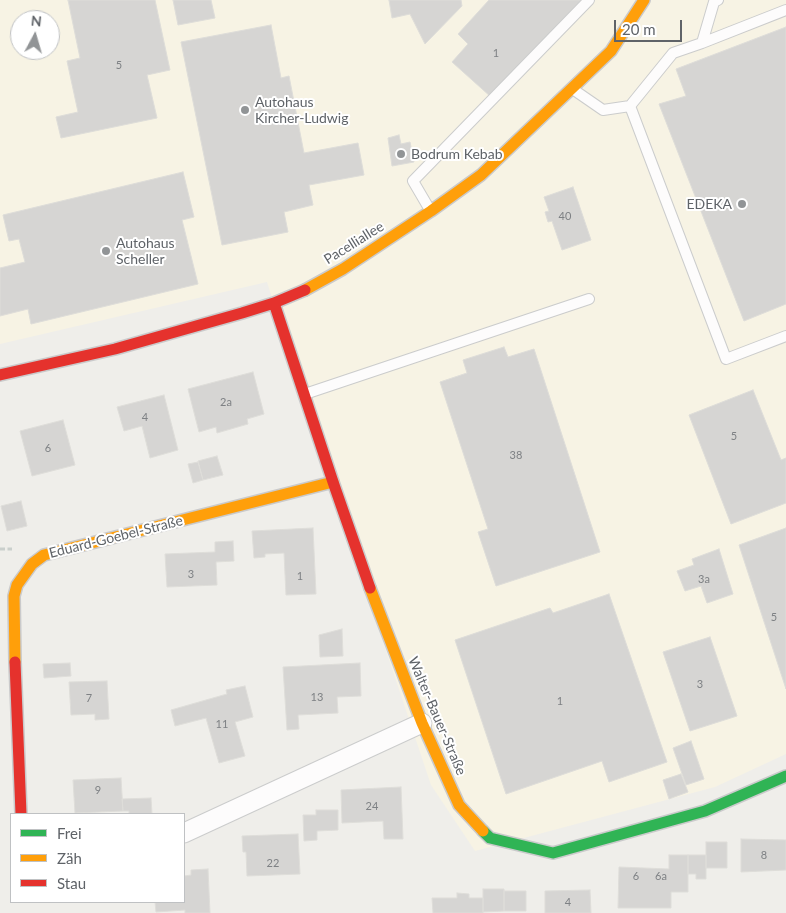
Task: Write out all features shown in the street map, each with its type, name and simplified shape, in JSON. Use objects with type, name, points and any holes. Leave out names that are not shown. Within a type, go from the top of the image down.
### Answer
[{"type":"street","name":"Pacelliallee","points":[[0,375],[115,349],[274,302],[310,288],[431,212],[481,175],[611,51],[644,0]]},
{"type":"street","name":"Walter-Bauer-Straße","points":[[274,302],[333,482],[383,624],[422,723],[459,805],[490,838],[553,853],[705,811],[786,776]]},
{"type":"street","name":"Eduard-Goebel-Straße","points":[[21,813],[13,613],[17,585],[32,564],[44,555],[333,482]]},
{"type":"street","points":[[185,833],[422,723]]},
{"type":"lane","points":[[431,212],[413,181],[589,0]]},
{"type":"lane","points":[[702,43],[714,2],[718,0]]},
{"type":"lane","points":[[572,88],[602,110],[630,106],[674,53],[786,10]]},
{"type":"lane","points":[[630,106],[726,359],[786,336]]},
{"type":"lane","points":[[304,394],[589,299]]},
{"type":"shaded area","points":[[0,0],[786,0],[786,754],[715,787],[475,851],[431,785],[355,558],[267,282],[0,344]]},
{"type":"building","points":[[68,0],[155,0],[170,70],[147,75],[157,118],[61,138],[56,117],[78,112],[67,61],[80,58]]},
{"type":"building","points":[[173,0],[211,0],[215,18],[178,25]]},
{"type":"building","points":[[389,0],[461,0],[462,6],[425,44],[410,14],[392,18]]},
{"type":"building","points":[[489,0],[581,0],[491,97],[452,62],[468,44],[458,34]]},
{"type":"building","name":"Autohaus Kircher-Ludwig","points":[[271,25],[281,78],[289,76],[304,153],[358,143],[364,175],[309,185],[313,205],[284,212],[288,232],[222,245],[181,42]]},
{"type":"building","name":"EDEKA","points":[[786,27],[786,304],[744,321],[659,104],[686,96],[676,69]]},
{"type":"building","name":"Bodrum Kebab","points":[[399,135],[401,144],[410,142],[414,162],[392,166],[388,138]]},
{"type":"building","name":"Autohaus Scheller","points":[[183,172],[194,217],[182,220],[198,284],[31,324],[28,309],[0,316],[0,268],[25,262],[19,239],[9,241],[3,215]]},
{"type":"building","points":[[573,187],[591,240],[562,250],[552,221],[548,222],[545,212],[549,211],[544,197]]},
{"type":"building","points":[[504,347],[508,357],[534,349],[600,552],[496,586],[478,532],[488,529],[440,382],[467,373],[463,360]]},
{"type":"building","points":[[253,372],[264,414],[247,419],[248,424],[217,433],[216,427],[199,432],[188,389]]},
{"type":"building","points":[[753,390],[781,460],[786,458],[786,503],[731,524],[689,415]]},
{"type":"building","points":[[164,395],[178,450],[150,458],[142,426],[124,431],[117,407]]},
{"type":"building","points":[[63,420],[75,465],[32,476],[20,431]]},
{"type":"building","points":[[217,456],[223,475],[203,480],[198,461]]},
{"type":"building","points":[[198,462],[203,480],[193,483],[188,464]]},
{"type":"building","points":[[21,501],[27,526],[7,531],[1,506]]},
{"type":"building","points":[[313,528],[316,594],[286,595],[284,553],[265,554],[265,557],[254,558],[252,531]]},
{"type":"building","points":[[786,528],[786,689],[739,545]]},
{"type":"building","points":[[233,541],[234,561],[216,562],[217,585],[167,587],[165,554],[215,552],[215,542]]},
{"type":"building","points":[[719,549],[733,594],[707,603],[701,586],[685,591],[677,571],[694,565],[692,559]]},
{"type":"building","points":[[609,594],[667,762],[609,782],[602,761],[506,794],[455,640],[550,608],[553,613]]},
{"type":"building","points":[[342,629],[343,656],[320,657],[319,635]]},
{"type":"building","points":[[710,637],[737,716],[690,731],[663,652]]},
{"type":"building","points":[[70,663],[71,676],[44,678],[43,664]]},
{"type":"building","points":[[360,663],[361,696],[337,697],[338,713],[298,715],[299,729],[287,730],[283,667]]},
{"type":"building","points":[[107,681],[109,719],[95,720],[95,714],[71,715],[69,682]]},
{"type":"building","points":[[245,686],[253,717],[235,722],[245,756],[219,763],[206,718],[175,726],[171,710],[227,694],[226,690]]},
{"type":"building","points":[[691,741],[704,779],[686,785],[673,748]]},
{"type":"building","points":[[681,774],[688,792],[669,799],[663,780]]},
{"type":"building","points":[[121,778],[123,811],[75,813],[73,780]]},
{"type":"building","points":[[401,787],[403,839],[384,839],[383,821],[342,823],[341,790]]},
{"type":"building","points":[[151,798],[152,813],[129,813],[129,811],[123,811],[122,799]]},
{"type":"building","points":[[316,810],[338,810],[338,830],[317,831],[317,840],[304,841],[303,815],[316,815]]},
{"type":"building","points":[[298,834],[300,874],[247,876],[246,852],[243,852],[242,836]]},
{"type":"building","points":[[741,839],[786,840],[786,870],[741,872]]},
{"type":"building","points":[[706,842],[727,842],[727,868],[706,868]]},
{"type":"building","points":[[669,855],[688,855],[688,892],[671,892],[671,908],[618,908],[619,867],[669,869]]},
{"type":"building","points":[[688,855],[706,855],[706,879],[696,879],[696,874],[688,874]]},
{"type":"building","points":[[208,869],[210,913],[185,913],[185,910],[156,912],[155,903],[185,903],[185,876],[191,875],[191,870]]},
{"type":"building","points":[[483,889],[504,889],[504,911],[483,912]]},
{"type":"building","points":[[590,890],[591,913],[545,913],[545,891]]},
{"type":"building","points":[[504,891],[526,891],[526,911],[504,911]]},
{"type":"building","points":[[457,893],[469,894],[469,898],[483,898],[483,913],[433,913],[432,898],[457,898]]},
{"type":"traffic: fast","points":[[483,831],[490,838],[553,853],[705,811],[786,776]]},
{"type":"traffic: slow","points":[[305,290],[343,269],[431,211],[481,175],[611,51],[644,0]]},
{"type":"traffic: slow","points":[[15,662],[14,596],[17,585],[32,564],[44,555],[333,482]]},
{"type":"traffic: slow","points":[[370,588],[422,723],[459,805],[483,831]]},
{"type":"traffic: jam","points":[[0,375],[115,349],[242,313],[274,303],[305,290]]},
{"type":"traffic: jam","points":[[274,303],[370,588]]},
{"type":"traffic: jam","points":[[15,662],[21,813]]},
{"type":"place","name":"Autohaus Kircher-Ludwig","points":[[245,110]]},
{"type":"place","name":"Bodrum Kebab","points":[[401,154]]},
{"type":"place","name":"EDEKA","points":[[742,204]]},
{"type":"place","name":"Autohaus Scheller","points":[[106,251]]}]
